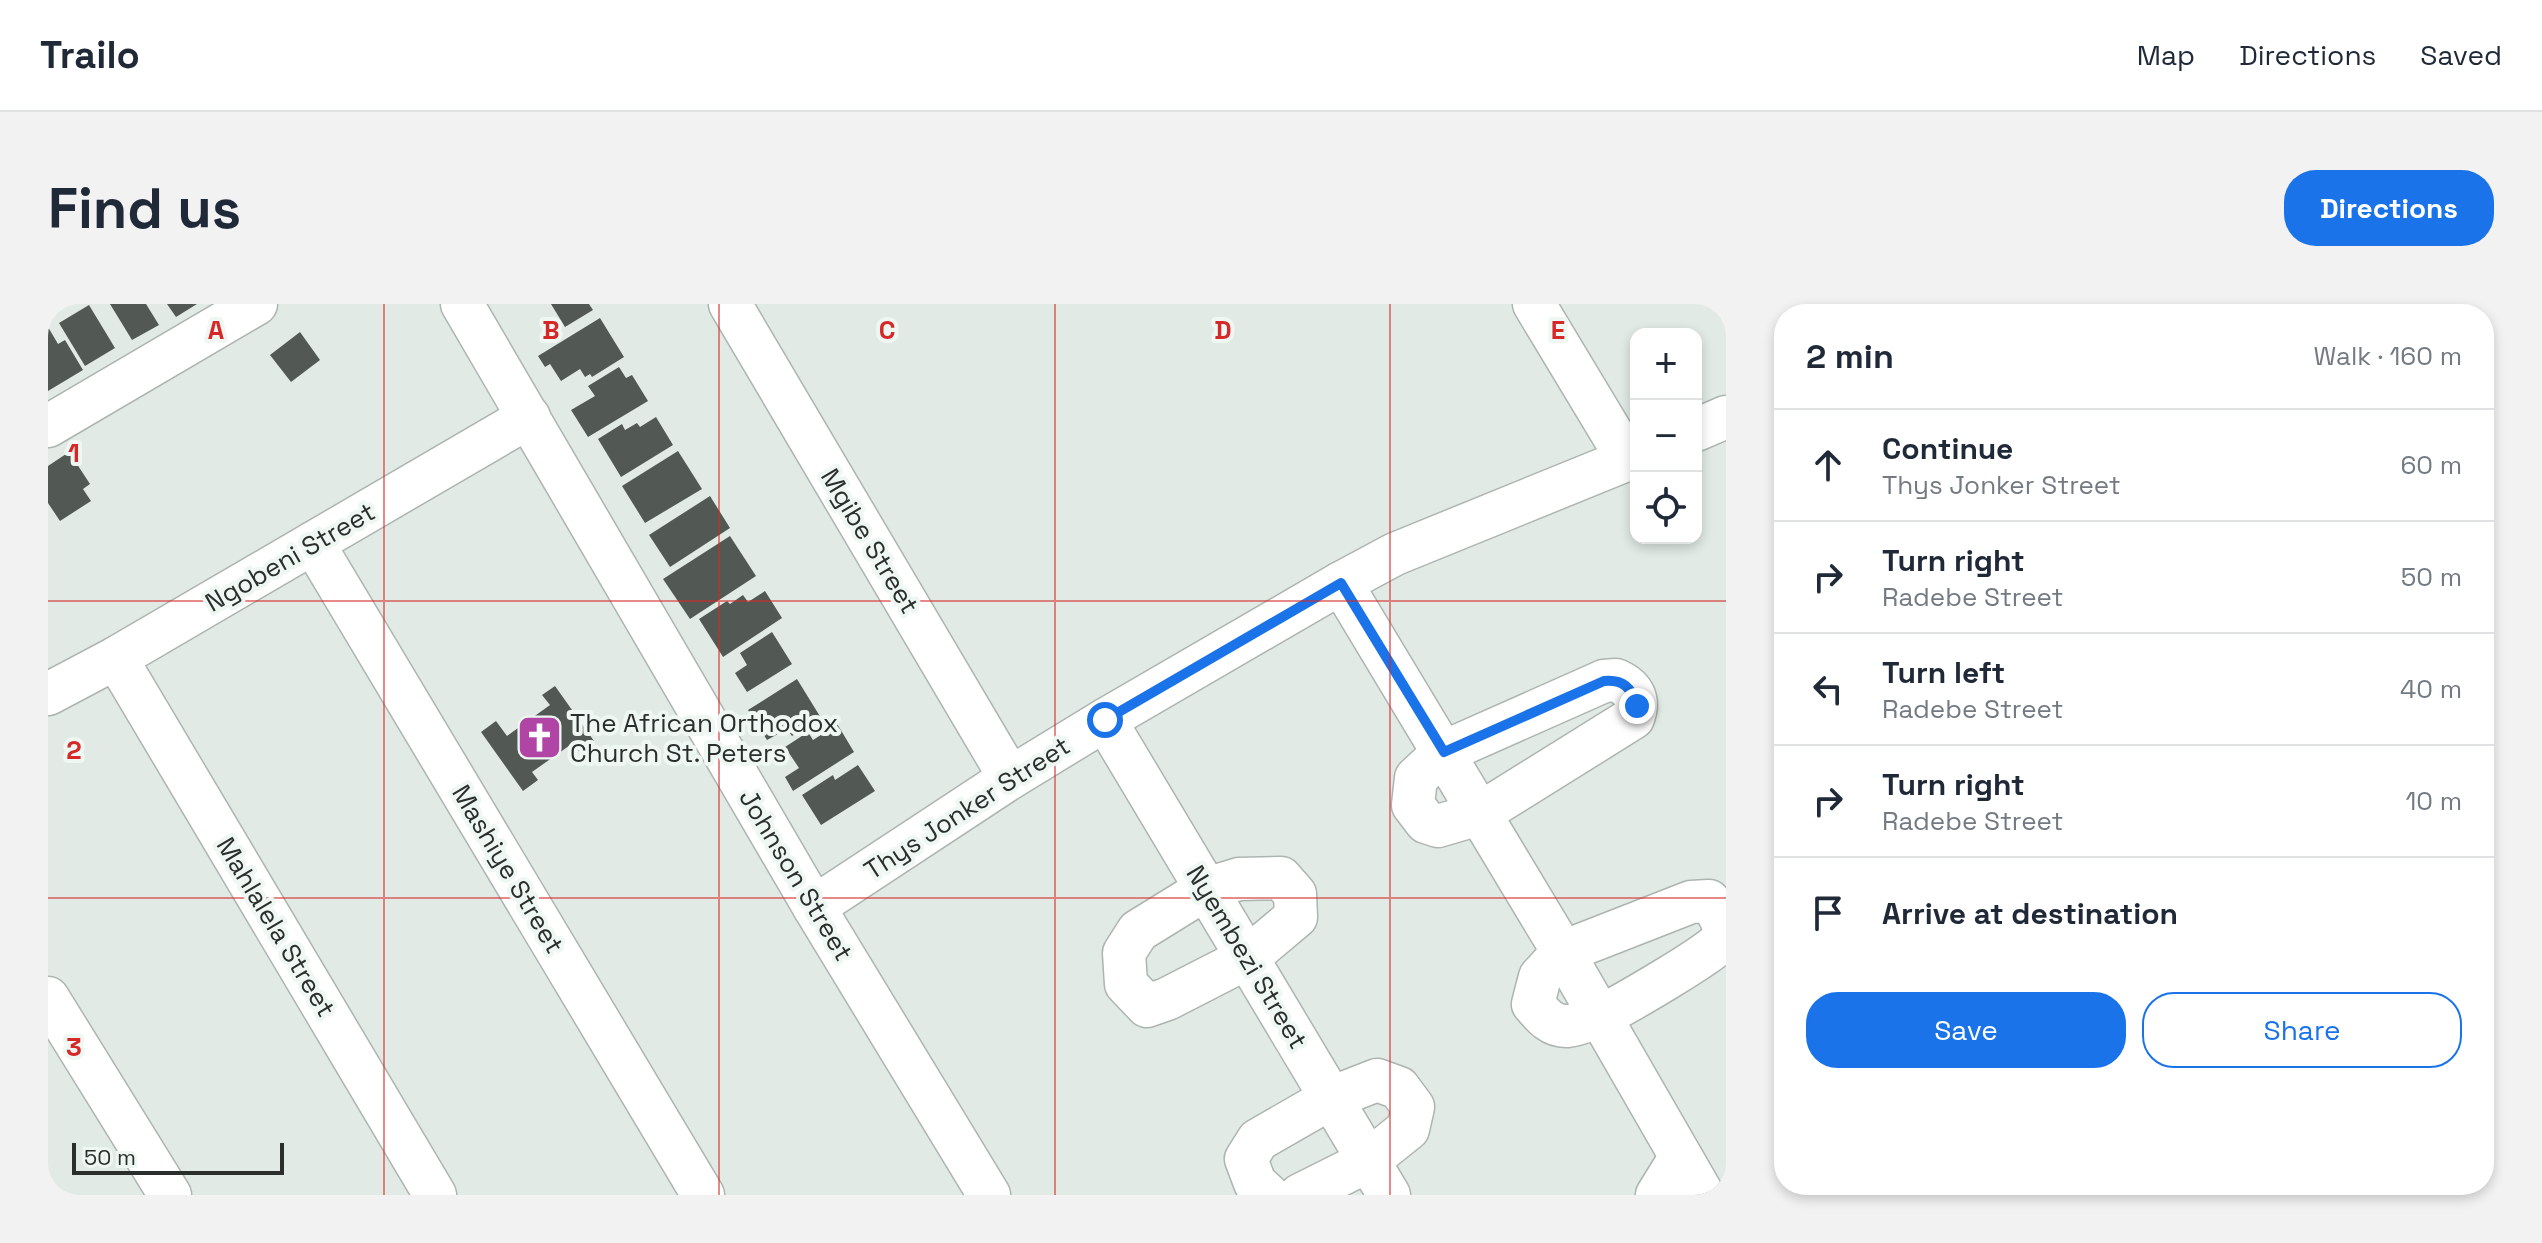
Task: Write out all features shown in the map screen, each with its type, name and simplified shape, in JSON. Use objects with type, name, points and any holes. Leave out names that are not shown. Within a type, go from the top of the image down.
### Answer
[{"type":"street","points":[[48,426],[256,304]]},
{"type":"street","name":"Johnson Street","points":[[462,304],[814,907],[989,1195]]},
{"type":"street","name":"Mgibe Street","points":[[730,304],[1010,778]]},
{"type":"street","points":[[1534,304],[1630,455]]},
{"type":"street","name":"Ngobeni Street","points":[[48,694],[116,658],[529,417]]},
{"type":"street","points":[[1702,427],[1726,417]]},
{"type":"street","name":"Thys Jonker Street","points":[[814,907],[1010,778],[1341,583],[1395,554],[1630,459]]},
{"type":"street","name":"Mashiye Street","points":[[313,543],[703,1195]]},
{"type":"street","points":[[1341,583],[1599,1017],[1701,1178],[1657,1195]]},
{"type":"street","name":"Mahlalela Street","points":[[116,658],[435,1195]]},
{"type":"street","points":[[1444,752],[1604,681],[1616,680],[1625,684],[1634,695],[1637,706],[1633,718],[1479,814]]},
{"type":"street","name":"Nyembezi Street","points":[[1105,720],[1378,1178]]},
{"type":"street","points":[[1281,878],[1295,894],[1296,917],[1247,958],[1147,1006],[1126,984],[1124,953],[1138,931],[1206,889],[1239,879],[1281,878]]},
{"type":"street","points":[[1563,952],[1691,902],[1709,901],[1721,915],[1725,928],[1722,942],[1599,1017]]},
{"type":"street","points":[[48,998],[170,1195]]},
{"type":"street","points":[[1268,1195],[1255,1183],[1246,1159],[1258,1140],[1331,1098],[1377,1080],[1399,1088],[1413,1107],[1408,1129],[1378,1178],[1300,1195]]},
{"type":"building","points":[[110,304],[146,304],[159,325],[132,340]]},
{"type":"building","points":[[167,304],[197,304],[176,317]]},
{"type":"building","points":[[551,304],[589,304],[593,310],[565,327]]},
{"type":"building","points":[[89,305],[115,348],[85,366],[59,323]]},
{"type":"building","points":[[600,318],[624,357],[592,377],[590,374],[585,377],[580,369],[561,381],[550,364],[545,367],[538,356]]},
{"type":"building","points":[[48,327],[58,344],[65,340],[83,370],[48,391]]},
{"type":"building","points":[[300,332],[320,360],[291,382],[270,355]]},
{"type":"building","points":[[619,367],[626,378],[632,375],[648,401],[588,437],[571,410],[595,396],[588,386]]},
{"type":"building","points":[[656,417],[673,445],[621,477],[598,439],[622,424],[625,430],[637,423],[640,427]]},
{"type":"building","points":[[678,451],[702,489],[645,523],[622,486]]},
{"type":"building","points":[[69,452],[90,484],[83,489],[91,501],[60,521],[48,503],[48,466]]},
{"type":"building","points":[[710,496],[730,528],[670,567],[649,535]]},
{"type":"building","points":[[730,536],[756,576],[690,619],[663,579]]},
{"type":"building","points":[[765,591],[782,618],[723,657],[699,619],[727,601],[730,604],[743,595],[748,602]]},
{"type":"building","points":[[772,632],[792,664],[747,692],[735,673],[747,665],[740,653]]},
{"type":"building","points":[[797,679],[821,718],[792,736],[787,729],[767,740],[748,710]]},
{"type":"building","name":"The African Orthodox Church St. Peters","points":[[555,686],[594,741],[579,751],[573,743],[532,772],[538,780],[523,791],[481,732],[496,721],[507,736],[550,705],[542,695]]},
{"type":"building","points":[[833,717],[854,752],[793,791],[785,777],[799,768],[785,747],[808,732],[813,740],[824,733],[819,725]]},
{"type":"building","points":[[858,765],[875,791],[821,825],[802,795],[833,775],[835,780]]},
{"type":"place","name":"The African Orthodox Church St. Peters","points":[[539,738]]},
{"type":"route","points":[[1105,720],[1341,583],[1444,752],[1604,681],[1616,680],[1625,684],[1634,695],[1637,706]]}]
